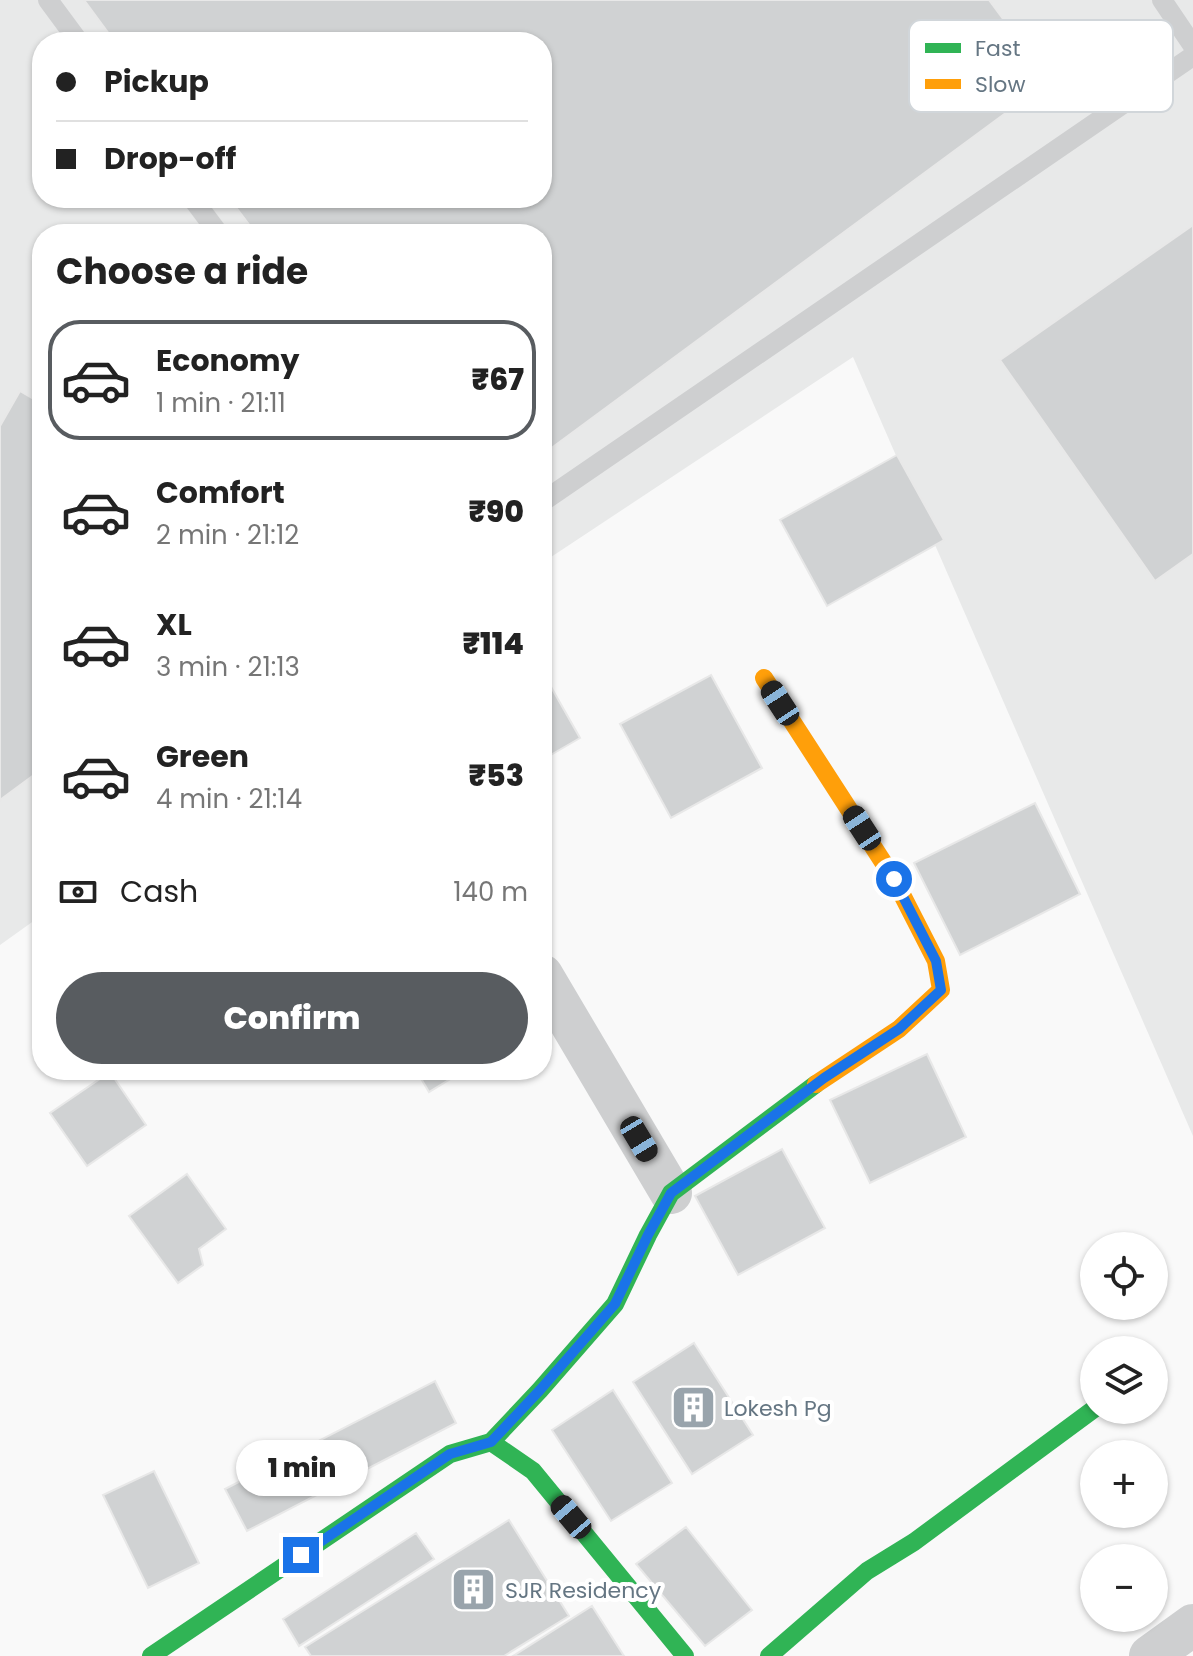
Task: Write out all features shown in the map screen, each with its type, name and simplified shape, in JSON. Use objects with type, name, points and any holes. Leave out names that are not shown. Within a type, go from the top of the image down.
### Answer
[{"type":"street","points":[[151,1656],[450,1454],[491,1442],[615,1304],[671,1193],[824,1078],[899,1029],[941,990],[936,961],[894,879],[764,678]]},
{"type":"street","points":[[552,992],[671,1193]]},
{"type":"street","points":[[769,1656],[867,1571],[914,1542],[1080,1419]]},
{"type":"street","points":[[491,1442],[533,1471],[685,1656]]},
{"type":"street","points":[[1150,1656],[1193,1625]]},
{"type":"lane","points":[[48,0],[72,32]]},
{"type":"lane","points":[[1162,0],[1193,46]]},
{"type":"lane","points":[[1173,70],[1193,56]]},
{"type":"lane","points":[[552,495],[1111,112]]},
{"type":"shaded area","points":[[0,0],[1193,0],[1193,1136],[853,357],[552,556],[552,224],[32,224],[32,922],[0,945]]},
{"type":"building","points":[[84,0],[989,0],[1004,20],[909,20],[909,112],[1007,112],[552,448],[552,224],[248,224],[236,208],[552,208],[552,32],[108,32]]},
{"type":"building","points":[[1193,225],[1193,554],[1155,581],[1000,360]]},
{"type":"building","points":[[20,391],[32,398],[32,776],[0,800],[0,426]]},
{"type":"building","points":[[897,455],[944,540],[827,606],[780,520]]},
{"type":"building","points":[[711,675],[762,768],[671,818],[620,724]]},
{"type":"building","points":[[552,689],[580,738],[552,754]]},
{"type":"building","points":[[1035,803],[1080,894],[960,955],[914,863]]},
{"type":"building","points":[[927,1054],[966,1137],[870,1183],[830,1100]]},
{"type":"building","points":[[98,1080],[115,1080],[146,1125],[87,1166],[50,1113]]},
{"type":"building","points":[[422,1080],[449,1080],[429,1092]]},
{"type":"building","points":[[782,1149],[825,1228],[738,1275],[695,1196]]},
{"type":"building","points":[[187,1174],[226,1229],[199,1249],[203,1265],[178,1283],[129,1216]]},
{"type":"building","name":"Lokesh Pg","points":[[694,1343],[753,1435],[692,1474],[633,1382]]},
{"type":"building","points":[[435,1381],[456,1423],[247,1531],[225,1489]]},
{"type":"building","points":[[613,1390],[672,1483],[611,1521],[552,1430]]},
{"type":"building","points":[[154,1471],[199,1563],[148,1588],[103,1495]]},
{"type":"building","name":"SJR Residency","points":[[509,1520],[569,1616],[504,1656],[311,1656],[305,1647]]},
{"type":"building","points":[[686,1527],[752,1610],[705,1646],[636,1564]]},
{"type":"building","points":[[416,1533],[434,1559],[299,1646],[283,1619]]},
{"type":"building","points":[[592,1606],[624,1656],[513,1656]]},
{"type":"traffic: fast","points":[[491,1442],[615,1304],[671,1193],[816,1084]]},
{"type":"traffic: fast","points":[[769,1656],[867,1571],[914,1542],[1080,1419]]},
{"type":"traffic: fast","points":[[151,1656],[450,1454],[491,1442],[533,1471],[685,1656]]},
{"type":"traffic: slow","points":[[764,678],[894,879],[936,961],[941,990],[899,1029],[816,1084]]},
{"type":"place","name":"Lokesh Pg","points":[[693,1408]]},
{"type":"place","name":"SJR Residency","points":[[474,1590]]},
{"type":"route","points":[[301,1555],[450,1454],[491,1442],[615,1304],[671,1193],[824,1078],[899,1029],[941,990],[936,961],[894,879]]}]
